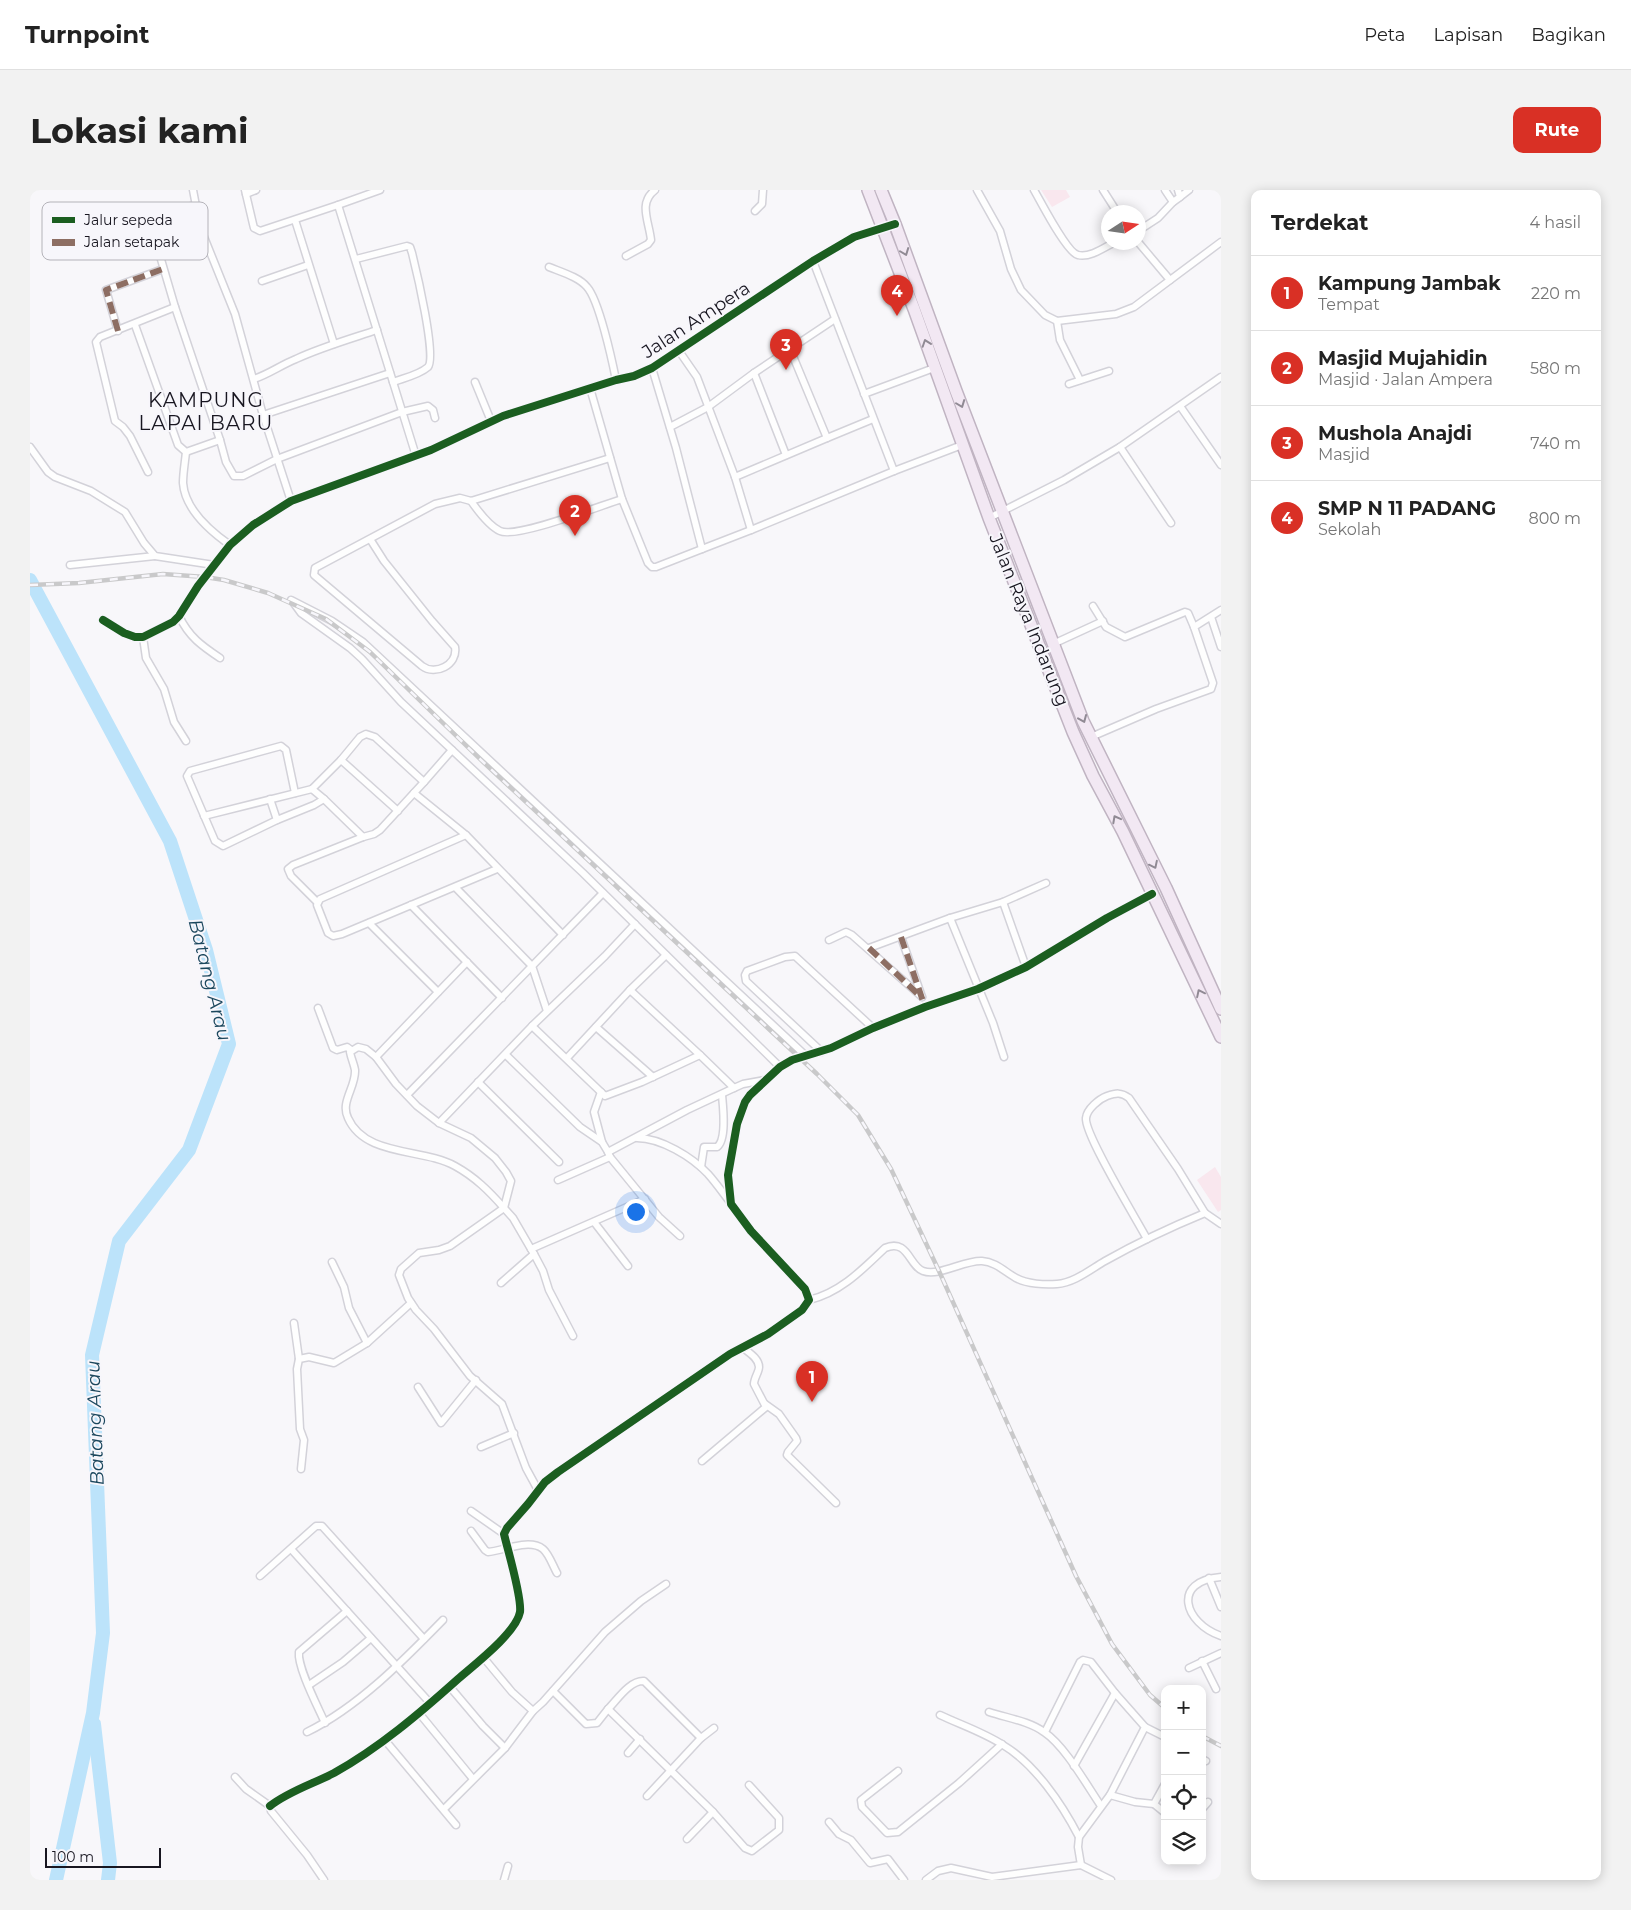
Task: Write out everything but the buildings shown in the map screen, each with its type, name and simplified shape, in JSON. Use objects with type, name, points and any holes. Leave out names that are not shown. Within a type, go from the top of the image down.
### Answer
[{"type":"highway","name":"Jalan Raya Indarung","points":[[868,190],[914,309],[975,482],[1073,732],[1221,1037]]},
{"type":"highway","name":"Jalan Raya Indarung","points":[[881,190],[1001,512],[1091,737],[1166,888],[1221,1009]]},
{"type":"highway","points":[[975,482],[989,477]]},
{"type":"street","points":[[256,190],[245,192],[253,224],[257,230],[263,231],[375,191]]},
{"type":"street","points":[[626,256],[648,244],[651,240],[645,204],[648,197],[655,190]]},
{"type":"street","points":[[755,211],[762,204],[763,190]]},
{"type":"street","points":[[977,190],[1000,231],[1011,269],[1021,290],[1044,315],[1057,321],[1116,314],[1134,307],[1221,242]]},
{"type":"street","points":[[1034,190],[1067,246],[1075,254],[1089,254],[1101,248]]},
{"type":"street","points":[[1103,190],[1113,205]]},
{"type":"street","points":[[1165,190],[1173,202]]},
{"type":"street","points":[[1178,190],[1180,197]]},
{"type":"street","points":[[1146,226],[1158,218],[1173,202],[1189,190]]},
{"type":"street","points":[[338,205],[416,456]]},
{"type":"street","points":[[295,220],[334,344]]},
{"type":"street","name":"Jalan Ampera","points":[[179,616],[230,545],[253,525],[291,501],[416,456],[503,416],[634,376],[652,368],[854,237],[895,224]]},
{"type":"street","points":[[356,260],[406,246],[410,248],[412,253],[428,328],[431,360],[427,367],[411,376],[393,382]]},
{"type":"street","points":[[208,247],[235,314],[263,415],[291,501]]},
{"type":"street","points":[[1145,250],[1170,280]]},
{"type":"street","points":[[160,260],[226,462],[234,476],[243,476],[278,459],[402,412],[428,406],[435,418]]},
{"type":"street","points":[[813,262],[894,471]]},
{"type":"street","points":[[262,281],[308,265]]},
{"type":"street","points":[[549,267],[581,281],[587,286],[599,313],[616,380]]},
{"type":"street","points":[[118,331],[106,290],[162,269]]},
{"type":"street","points":[[148,472],[130,436],[115,421],[96,342],[175,307]]},
{"type":"street","points":[[670,426],[708,407],[754,373],[835,319]]},
{"type":"street","points":[[1057,321],[1060,340],[1080,380]]},
{"type":"street","points":[[134,324],[178,445],[186,452]]},
{"type":"street","points":[[254,379],[267,375],[295,359],[378,330]]},
{"type":"street","points":[[790,349],[827,438]]},
{"type":"street","points":[[680,351],[697,377],[735,476],[751,530]]},
{"type":"street","name":"Jalan Ampera","points":[[652,368],[670,426],[702,549]]},
{"type":"street","points":[[864,394],[934,368]]},
{"type":"street","points":[[1069,384],[1109,371]]},
{"type":"street","points":[[263,415],[390,373]]},
{"type":"street","points":[[754,373],[786,454]]},
{"type":"street","points":[[989,518],[1064,480],[1120,447],[1221,377]]},
{"type":"street","points":[[475,382],[492,421]]},
{"type":"street","points":[[590,388],[622,498],[650,565],[656,567],[962,445]]},
{"type":"street","points":[[1180,406],[1221,463]]},
{"type":"street","points":[[735,476],[873,419]]},
{"type":"street","points":[[186,452],[220,440]]},
{"type":"street","points":[[30,447],[48,472],[55,477],[91,491],[125,512],[144,543],[155,556]]},
{"type":"street","points":[[1120,447],[1170,523]]},
{"type":"street","points":[[186,452],[183,482],[189,503],[211,530],[230,545]]},
{"type":"street","points":[[471,501],[610,458]]},
{"type":"street","points":[[370,539],[384,561],[455,647],[455,655],[446,666],[437,671],[425,669],[314,575],[317,565],[435,504],[460,498],[471,501],[499,531],[510,533],[595,509],[622,498]]},
{"type":"street","points":[[70,565],[155,556],[214,565]]},
{"type":"street","points":[[780,1067],[604,893],[401,702],[350,648],[302,613],[291,600],[332,621],[363,642],[805,1055]]},
{"type":"street","points":[[1091,737],[1156,709],[1211,689],[1213,682],[1188,613],[1185,612],[1126,637],[1110,630],[1093,606]]},
{"type":"street","points":[[1194,626],[1221,610]]},
{"type":"street","points":[[104,620],[135,638],[143,637],[173,622],[179,616],[184,627],[195,640],[220,658]]},
{"type":"street","points":[[1210,617],[1221,646]]},
{"type":"street","points":[[1053,644],[1102,621]]},
{"type":"street","points":[[143,637],[146,658],[164,689],[174,722],[186,741]]},
{"type":"street","points":[[204,816],[312,789],[341,760],[360,737],[366,734],[370,734],[424,782]]},
{"type":"street","points":[[295,793],[286,750],[281,746],[190,771],[187,776],[215,841],[223,846],[324,799]]},
{"type":"street","points":[[452,750],[380,830],[293,865],[288,869],[291,876],[318,902],[317,905],[328,933],[332,936],[456,888],[497,869]]},
{"type":"street","points":[[341,760],[398,810]]},
{"type":"street","points":[[312,789],[363,837]]},
{"type":"street","points":[[414,793],[466,835],[563,935]]},
{"type":"street","points":[[270,799],[277,820]]},
{"type":"street","points":[[318,902],[327,894],[466,835]]},
{"type":"street","points":[[869,948],[950,918],[1003,902],[1046,882]]},
{"type":"street","points":[[456,888],[532,966],[547,1011]]},
{"type":"street","points":[[407,1095],[604,893]]},
{"type":"street","points":[[731,1204],[728,1175],[736,1124],[745,1102],[780,1067],[805,1055],[822,1052],[926,1006],[978,989],[1026,967],[1107,918],[1152,894]]},
{"type":"street","points":[[1003,902],[1026,967]]},
{"type":"street","points":[[411,905],[502,998]]},
{"type":"street","points":[[950,918],[993,1023],[1004,1057]]},
{"type":"street","points":[[369,923],[438,992]]},
{"type":"street","points":[[439,1123],[532,1026],[605,956],[635,924]]},
{"type":"street","points":[[829,940],[848,932],[869,948],[922,997]]},
{"type":"street","points":[[901,937],[926,1006]]},
{"type":"street","points":[[567,1058],[630,990],[666,955]]},
{"type":"street","points":[[822,1052],[746,981],[745,975],[747,971],[785,957],[795,956],[873,1028]]},
{"type":"street","points":[[376,1057],[467,962]]},
{"type":"street","points":[[630,990],[734,1088]]},
{"type":"street","points":[[318,1008],[333,1048],[337,1050],[362,1048],[376,1057],[396,1084],[407,1095],[439,1123],[471,1138],[495,1158],[506,1172],[511,1184],[504,1208],[459,1241],[439,1250],[419,1253],[401,1269],[399,1275],[411,1303],[434,1328],[464,1368],[502,1404],[526,1468],[538,1490]]},
{"type":"street","points":[[532,1026],[601,1092],[608,1096],[700,1055]]},
{"type":"street","points":[[596,1027],[653,1077]]},
{"type":"street","points":[[351,1050],[354,1076],[345,1106],[348,1118],[354,1127],[378,1145],[429,1155],[456,1166],[479,1182],[513,1218],[543,1271],[549,1290],[573,1336]]},
{"type":"street","points":[[506,1055],[580,1127],[602,1142]]},
{"type":"street","points":[[558,1180],[687,1110],[743,1084],[766,1080]]},
{"type":"street","points":[[478,1082],[559,1162]]},
{"type":"street","points":[[601,1092],[594,1112],[602,1142],[609,1154],[659,1217],[680,1236]]},
{"type":"street","points":[[1147,1239],[1088,1130],[1086,1118],[1092,1107],[1104,1098],[1117,1094],[1125,1095],[1129,1098],[1178,1169],[1205,1213],[1221,1224]]},
{"type":"street","points":[[701,1167],[704,1147],[717,1147],[721,1142],[724,1122],[722,1095]]},
{"type":"street","points":[[636,1138],[652,1139],[701,1167],[751,1231],[805,1288],[809,1300]]},
{"type":"street","points":[[501,1283],[533,1252],[645,1199]]},
{"type":"street","points":[[270,1806],[335,1772],[384,1740],[419,1714],[450,1687],[513,1626],[520,1610],[504,1534],[545,1482],[578,1457],[730,1354],[768,1334],[802,1310],[809,1300],[821,1297],[848,1282],[885,1248],[890,1246],[901,1248],[909,1254],[919,1269],[926,1272],[939,1271],[973,1261],[982,1261],[989,1262],[1020,1280],[1058,1284],[1080,1276],[1147,1239],[1205,1213]]},
{"type":"street","points":[[594,1222],[628,1266]]},
{"type":"street","points":[[332,1262],[344,1287],[349,1308],[367,1343]]},
{"type":"street","points":[[299,1359],[309,1357],[334,1363],[367,1343],[411,1303]]},
{"type":"street","points":[[294,1323],[299,1359],[300,1429],[304,1440],[300,1469]]},
{"type":"street","points":[[742,1347],[754,1358],[758,1365],[759,1369],[754,1384],[765,1404],[779,1414],[796,1438],[796,1442],[787,1455],[836,1503]]},
{"type":"street","points":[[418,1387],[441,1423],[476,1380]]},
{"type":"street","points":[[702,1461],[765,1409],[765,1404]]},
{"type":"street","points":[[481,1447],[514,1433]]},
{"type":"street","points":[[471,1511],[504,1534]]},
{"type":"street","points":[[260,1576],[316,1526],[322,1526],[424,1639]]},
{"type":"street","points":[[471,1531],[488,1552],[533,1546],[543,1549],[557,1573]]},
{"type":"street","points":[[291,1549],[430,1703]]},
{"type":"street","points":[[1221,1576],[1203,1579],[1193,1585],[1189,1594],[1189,1604],[1196,1620],[1204,1628],[1221,1636]]},
{"type":"street","points":[[1209,1578],[1221,1607]]},
{"type":"street","points":[[444,1809],[504,1748],[533,1711],[605,1632],[641,1601],[666,1584]]},
{"type":"street","points":[[325,1723],[300,1661],[299,1652],[347,1611]]},
{"type":"street","points":[[307,1732],[325,1723],[379,1682],[443,1620]]},
{"type":"street","points":[[309,1685],[343,1662],[371,1638]]},
{"type":"street","points":[[1189,1668],[1221,1653]]},
{"type":"street","points":[[483,1657],[512,1692],[533,1711]]},
{"type":"street","points":[[1045,1732],[1080,1662],[1083,1660],[1091,1662],[1115,1693],[1145,1726],[1161,1735]]},
{"type":"street","points":[[1202,1661],[1216,1689]]},
{"type":"street","points":[[553,1691],[586,1724],[597,1723],[631,1685],[637,1681],[644,1681],[701,1738]]},
{"type":"street","points":[[450,1687],[504,1748]]},
{"type":"street","points":[[1074,1766],[1115,1693]]},
{"type":"street","points":[[608,1709],[713,1812],[749,1851],[754,1850],[779,1830],[780,1822],[779,1818],[749,1785]]},
{"type":"street","points":[[989,1712],[1033,1726],[1045,1732],[1074,1766],[1101,1806]]},
{"type":"street","points":[[419,1714],[473,1779]]},
{"type":"street","points":[[940,1715],[1002,1744],[1032,1768],[1071,1822],[1079,1837]]},
{"type":"street","points":[[1081,1865],[1078,1847],[1079,1837],[1110,1795],[1145,1726]]},
{"type":"street","points":[[647,1796],[701,1738],[714,1728]]},
{"type":"street","points":[[628,1753],[640,1739]]},
{"type":"street","points":[[384,1740],[456,1825]]},
{"type":"street","points":[[898,1771],[861,1800],[862,1807],[887,1833],[891,1834],[898,1832],[959,1783],[1002,1744]]},
{"type":"street","points":[[235,1777],[246,1789],[270,1806],[271,1811],[307,1854],[324,1880]]},
{"type":"street","points":[[1154,1804],[1161,1791]]},
{"type":"street","points":[[1110,1795],[1135,1802],[1154,1804],[1161,1810]]},
{"type":"street","points":[[686,1839],[713,1812]]},
{"type":"street","points":[[829,1822],[839,1834],[851,1840],[870,1863],[888,1859],[904,1880]]},
{"type":"street","points":[[926,1880],[938,1871],[951,1868],[979,1875],[992,1876],[1081,1865],[1111,1880]]},
{"type":"street","points":[[504,1880],[508,1866]]},
{"type":"shaded area","points":[[1041,190],[1066,190],[1070,197],[1052,207]]},
{"type":"shaded area","points":[[1215,1167],[1221,1177],[1221,1210],[1218,1212],[1197,1180]]},
{"type":"waterway","name":"Batang Arau","points":[[30,580],[170,841],[206,950],[229,1044],[189,1150],[119,1241],[92,1355],[103,1633],[93,1713],[56,1880]]},
{"type":"waterway","points":[[94,1724],[110,1863],[108,1880]]},
{"type":"railway","points":[[30,585],[79,583],[163,574],[205,577],[224,580],[268,593],[326,619],[370,652],[481,760],[817,1074],[858,1115],[891,1169],[1076,1576],[1112,1644],[1150,1695],[1161,1705]]},
{"type":"railway","points":[[1206,1738],[1221,1746]]},
{"type":"marked path","points":[[118,331],[106,290],[163,269]]},
{"type":"marked path","points":[[901,937],[925,1007]]},
{"type":"marked path","points":[[869,948],[920,996]]},
{"type":"cycle path","points":[[103,620],[124,633],[135,637],[143,637],[173,622],[230,545],[253,525],[291,501],[431,450],[503,416],[634,376],[652,368],[813,261],[854,237],[895,224]]},
{"type":"cycle path","points":[[270,1806],[293,1792],[334,1773],[367,1753],[414,1717],[503,1639],[517,1620],[520,1612],[517,1585],[504,1534],[545,1482],[730,1354],[768,1334],[802,1310],[809,1300],[805,1289],[751,1231],[731,1204],[728,1175],[737,1124],[745,1102],[750,1095],[780,1067],[792,1060],[831,1048],[873,1028],[925,1007],[978,989],[1026,967],[1107,918],[1152,894]]},
{"type":"place","name":"SMP N 11 PADANG","points":[[897,316]]},
{"type":"place","name":"Mushola Anajdi","points":[[786,370]]},
{"type":"place","name":"Masjid Mujahidin","points":[[575,536]]},
{"type":"place","name":"Kampung Jambak","points":[[812,1402]]},
{"type":"district","name":"KAMPUNG LAPAI BARU","points":[[206,412]]}]
